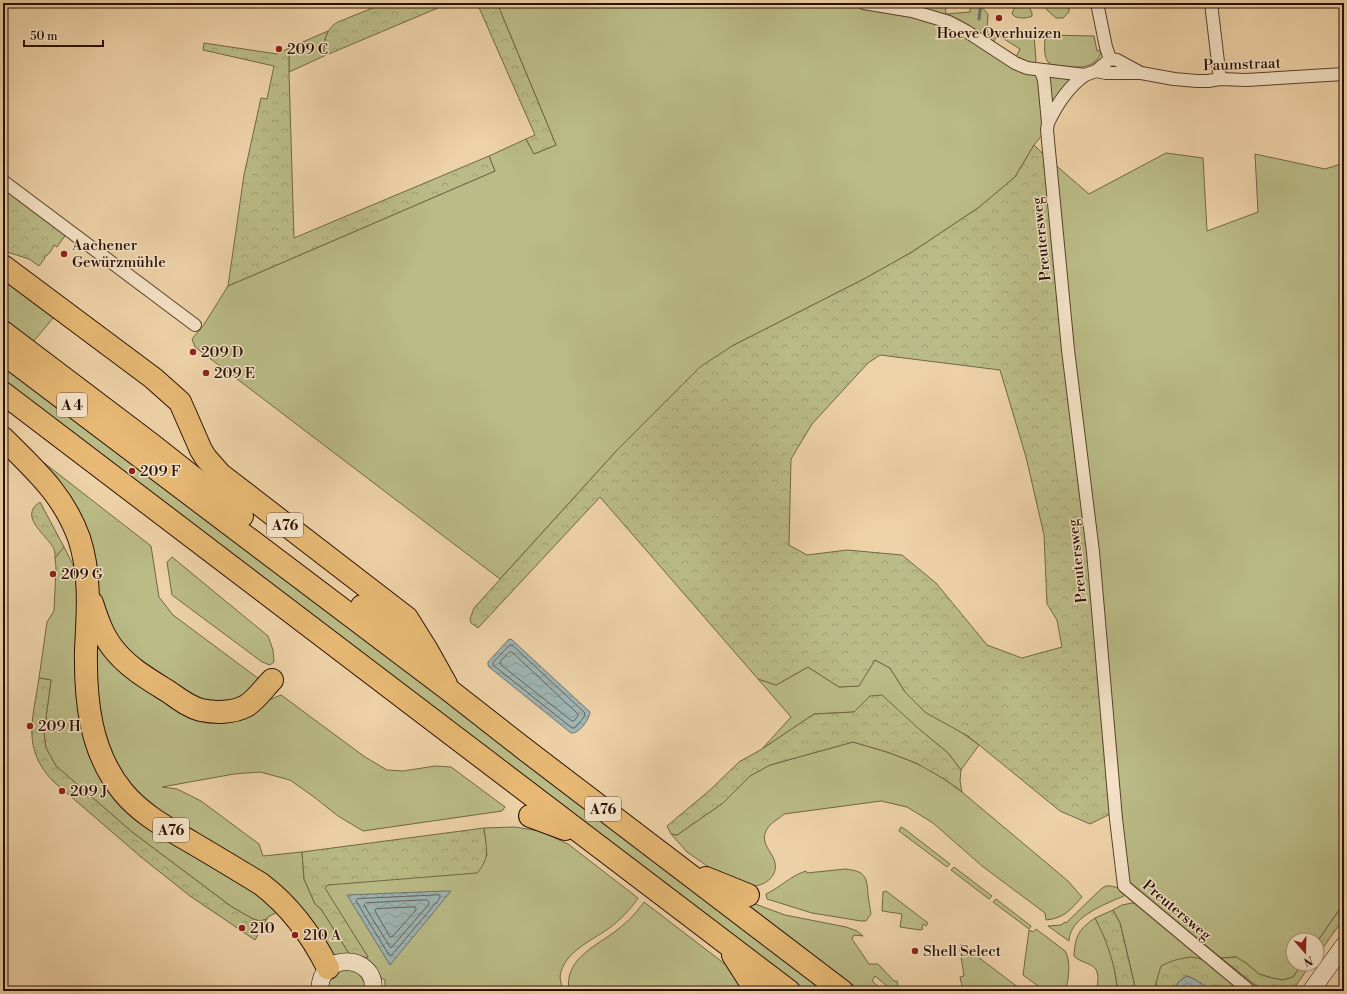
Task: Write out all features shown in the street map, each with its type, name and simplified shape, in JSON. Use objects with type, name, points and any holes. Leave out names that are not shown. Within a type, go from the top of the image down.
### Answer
[{"type":"highway","name":"A76","points":[[3,266],[153,378],[180,402],[201,450],[220,474],[407,618],[450,690]]},
{"type":"highway","points":[[3,332],[146,451]]},
{"type":"highway","name":"A 4","points":[[3,353],[146,451]]},
{"type":"highway","name":"A 4","points":[[3,393],[121,483]]},
{"type":"highway","name":"A76","points":[[3,438],[34,468],[58,496],[69,514],[79,539],[84,558],[88,590],[86,682],[88,707],[99,753],[110,774],[135,805],[156,821],[261,884],[275,895],[290,910],[306,932],[328,968]]},
{"type":"highway","name":"A76","points":[[146,451],[248,521],[384,622],[427,650]]},
{"type":"highway","name":"A76","points":[[146,451],[450,690],[842,991]]},
{"type":"highway","name":"A76","points":[[121,483],[789,991]]},
{"type":"highway","name":"A76","points":[[88,590],[103,633],[111,646],[122,659],[136,672],[190,706],[211,711],[237,709],[252,701],[272,680]]},
{"type":"highway","name":"A76","points":[[530,816],[586,837]]},
{"type":"highway","name":"A76","points":[[679,867],[748,895]]},
{"type":"highway","name":"A76","points":[[723,941],[756,991]]},
{"type":"street","name":"Paumstraat","points":[[864,3],[906,10],[944,20],[966,31],[1020,66],[1041,71],[1141,73],[1197,82],[1220,79],[1246,80],[1344,74]]},
{"type":"street","points":[[1048,123],[1057,105],[1066,92],[1078,81],[1110,60],[1097,3]]},
{"type":"street","points":[[1213,4],[1220,79]]},
{"type":"street","name":"Paumstraat","points":[[1110,60],[1117,60],[1141,73]]},
{"type":"street","name":"Preutersweg","points":[[1041,71],[1044,80],[1057,241],[1072,389],[1093,552],[1116,819],[1124,886],[1250,991]]},
{"type":"street","points":[[3,181],[195,325]]},
{"type":"street","points":[[1311,991],[1344,945]]},
{"type":"street","points":[[320,991],[321,980],[328,968],[343,961],[360,965],[367,971],[372,979],[373,991]]},
{"type":"green space","points":[[385,3],[446,3],[445,5],[324,56],[326,36],[330,28],[338,22]]},
{"type":"green space","points":[[477,3],[497,3],[556,145],[534,154],[526,139],[535,135]]},
{"type":"green space","points":[[497,3],[831,3],[913,16],[957,32],[1039,74],[1044,133],[1034,145],[1015,177],[978,208],[912,252],[864,279],[732,346],[619,448],[500,579],[195,347],[192,339],[203,326],[228,286],[495,171],[489,156],[526,139],[534,154],[556,145]]},
{"type":"green space","points":[[907,3],[945,3],[946,14],[970,12],[970,3],[978,3],[988,14],[987,33],[985,37],[909,6]]},
{"type":"green space","points":[[1020,3],[1029,6],[1032,16],[1021,18],[1012,14],[1015,6]]},
{"type":"green space","points":[[1044,3],[1069,3],[1069,12],[1063,18],[1056,18],[1046,9]]},
{"type":"green space","points":[[328,31],[325,39],[324,56],[289,72],[289,48]]},
{"type":"green space","points":[[989,34],[1034,34],[1036,61],[1033,64],[1016,57],[1020,49],[998,35],[992,44],[988,39]]},
{"type":"green space","points":[[1045,35],[1094,36],[1097,51],[1102,50],[1099,58],[1088,66],[1074,67],[1052,65],[1045,56]]},
{"type":"green space","points":[[204,43],[277,54],[289,48],[294,238],[489,156],[495,171],[228,286],[244,175],[261,98],[267,99],[274,66],[203,50]]},
{"type":"green space","points":[[1048,76],[1075,79],[1051,108]]},
{"type":"green space","points":[[1034,145],[1045,156],[1090,556],[1112,813],[1090,824],[1060,811],[968,736],[926,713],[905,692],[890,668],[875,660],[859,686],[839,687],[808,667],[776,685],[758,679],[600,497],[478,628],[471,623],[470,619],[474,608],[619,448],[700,367],[732,346],[864,279],[912,252],[978,208],[1015,177]],"holes":[[[880,355],[1000,370],[1026,457],[1044,535],[1047,604],[1057,620],[1062,647],[1022,658],[987,645],[936,583],[902,555],[847,550],[807,555],[789,545],[791,459],[812,424],[868,363]]]},
{"type":"green space","points":[[1166,153],[1203,158],[1207,231],[1258,212],[1255,154],[1325,169],[1344,163],[1344,903],[1324,932],[1285,932],[1285,972],[1296,972],[1293,977],[1283,980],[1259,974],[1236,957],[1221,958],[1128,882],[1045,156],[1089,194]]},
{"type":"green space","points":[[3,185],[67,233],[57,247],[54,245],[39,266],[29,259],[7,252],[3,249]]},
{"type":"green space","points":[[3,280],[13,282],[54,317],[32,343],[3,320]]},
{"type":"green space","points":[[3,363],[832,991],[803,991],[708,921],[3,386]]},
{"type":"green space","points":[[25,448],[151,546],[159,597],[173,615],[259,679],[243,700],[206,707],[123,654],[99,600]]},
{"type":"green space","points":[[40,502],[64,547],[55,558],[54,549],[32,519],[33,509]]},
{"type":"green space","points":[[64,547],[75,569],[92,758],[221,867],[279,911],[267,919],[260,921],[253,919],[232,907],[132,832],[56,766],[46,748],[44,733],[51,680],[39,678],[47,622],[54,611],[55,558]]},
{"type":"green space","points":[[172,557],[268,636],[273,650],[274,662],[270,665],[262,662],[172,595],[167,562]]},
{"type":"green space","points":[[97,629],[181,710],[266,701],[281,695],[365,757],[387,770],[403,771],[435,766],[451,767],[505,807],[502,811],[363,831],[338,816],[290,780],[260,772],[234,774],[162,787],[177,789],[201,801],[259,844],[263,856],[302,852],[304,879],[315,904],[321,909],[352,958],[335,958],[319,943],[133,793],[110,760],[96,696]]},
{"type":"green space","points":[[875,660],[890,668],[905,692],[979,745],[961,770],[948,753],[919,729],[870,696],[854,712],[814,714],[762,749],[791,717],[758,679],[776,685],[808,667],[839,687],[858,686]]},
{"type":"green space","points":[[39,678],[51,680],[44,733],[46,748],[56,766],[132,832],[232,907],[253,919],[260,921],[267,919],[255,940],[190,896],[141,857],[54,782],[44,770],[37,758],[33,745],[32,733],[32,720]]},
{"type":"green space","points":[[882,695],[948,753],[961,770],[960,781],[962,792],[946,780],[916,763],[887,752],[853,742],[770,765],[750,776],[723,803],[677,835],[671,834],[667,826],[710,790],[739,762],[762,749],[814,714],[854,712],[870,696]]},
{"type":"green space","points":[[853,742],[884,751],[907,760],[927,769],[945,780],[962,792],[1068,881],[1082,897],[1067,913],[1053,919],[1046,920],[1045,913],[982,866],[933,823],[907,807],[881,801],[784,814],[769,826],[765,836],[766,844],[775,863],[774,873],[765,883],[756,886],[751,886],[716,872],[687,852],[671,834],[677,835],[723,803],[750,776],[770,765]]},
{"type":"green space","points":[[515,827],[540,831],[568,844],[638,898],[628,911],[608,929],[579,948],[567,960],[560,976],[563,991],[385,991],[385,980],[374,974],[359,961],[368,957],[324,888],[328,885],[487,856],[484,828]]},
{"type":"green space","points":[[901,827],[950,864],[947,867],[899,831]]},
{"type":"green space","points":[[484,828],[486,857],[477,873],[328,885],[325,888],[368,957],[359,961],[352,958],[321,909],[315,904],[304,879],[302,852]]},
{"type":"green space","points":[[954,867],[992,896],[989,899],[951,870]]},
{"type":"green space","points":[[845,869],[857,871],[866,879],[871,914],[866,921],[812,913],[767,899],[766,894],[800,873],[806,871],[807,873]]},
{"type":"green space","points":[[1106,886],[1117,888],[1126,895],[1099,907],[1082,918],[1071,932],[1069,941],[1048,926],[1066,923]]},
{"type":"green space","points":[[886,891],[928,923],[926,926],[923,924],[923,929],[920,930],[900,927],[902,914],[882,911],[883,892]]},
{"type":"green space","points":[[739,898],[785,915],[846,927],[857,931],[863,936],[854,935],[852,939],[869,964],[878,964],[894,981],[897,981],[899,990],[893,991],[875,976],[872,981],[884,991],[861,991]]},
{"type":"green space","points":[[996,899],[1031,926],[1029,929],[993,902]]},
{"type":"green space","points":[[644,902],[734,971],[752,991],[569,991],[571,971],[575,963],[581,956],[626,923]]},
{"type":"green space","points":[[1136,903],[1210,961],[1156,983],[1157,991],[1136,991],[1120,923],[1113,910],[1122,905]]},
{"type":"green space","points":[[1344,903],[1344,918],[1325,945],[1324,932]]},
{"type":"green space","points":[[1113,910],[1120,923],[1136,991],[1118,991],[1110,953],[1095,918]]},
{"type":"green space","points":[[1095,918],[1104,935],[1113,961],[1118,991],[1097,991],[1098,976],[1096,969],[1074,956],[1075,943],[1079,934],[1085,926]]},
{"type":"green space","points":[[1036,929],[1065,951],[1067,955],[1069,970],[1068,982],[1065,991],[1045,991],[1023,975],[1029,930],[1033,932]]},
{"type":"green space","points":[[961,944],[1023,991],[963,991],[960,977],[964,976],[960,950]]},
{"type":"green space","points":[[1192,957],[1210,961],[1243,991],[1213,991],[1187,976],[1178,982],[1176,991],[1157,991],[1156,983],[1161,966],[1176,960]]},
{"type":"green space","points":[[1236,957],[1259,974],[1283,980],[1293,977],[1296,972],[1305,972],[1292,991],[1263,991],[1221,958]]},
{"type":"green space","points":[[349,969],[359,974],[363,980],[365,991],[328,991],[327,985],[334,973]]},
{"type":"water","points":[[511,639],[590,712],[586,722],[580,729],[574,733],[571,733],[489,667],[488,662],[508,640]]},
{"type":"water","points":[[451,891],[390,965],[347,895]]},
{"type":"water","points":[[1187,976],[1213,991],[1176,991],[1178,982]]},
{"type":"waterway","points":[[979,19],[981,3]]},
{"type":"place","name":"Hoeve Overhuizen","points":[[999,18]]},
{"type":"place","name":"209 C","points":[[279,49]]},
{"type":"place","name":"Aachener Gewürzmühle","points":[[64,254]]},
{"type":"place","name":"209 D","points":[[193,352]]},
{"type":"place","name":"209 E","points":[[206,373]]},
{"type":"place","name":"209 F","points":[[132,471]]},
{"type":"place","name":"209 G","points":[[53,574]]},
{"type":"place","name":"209 H","points":[[30,726]]},
{"type":"place","name":"209 J","points":[[62,791]]},
{"type":"place","name":"210","points":[[242,928]]},
{"type":"place","name":"210 A","points":[[295,935]]},
{"type":"place","name":"Shell Select","points":[[915,951]]}]
